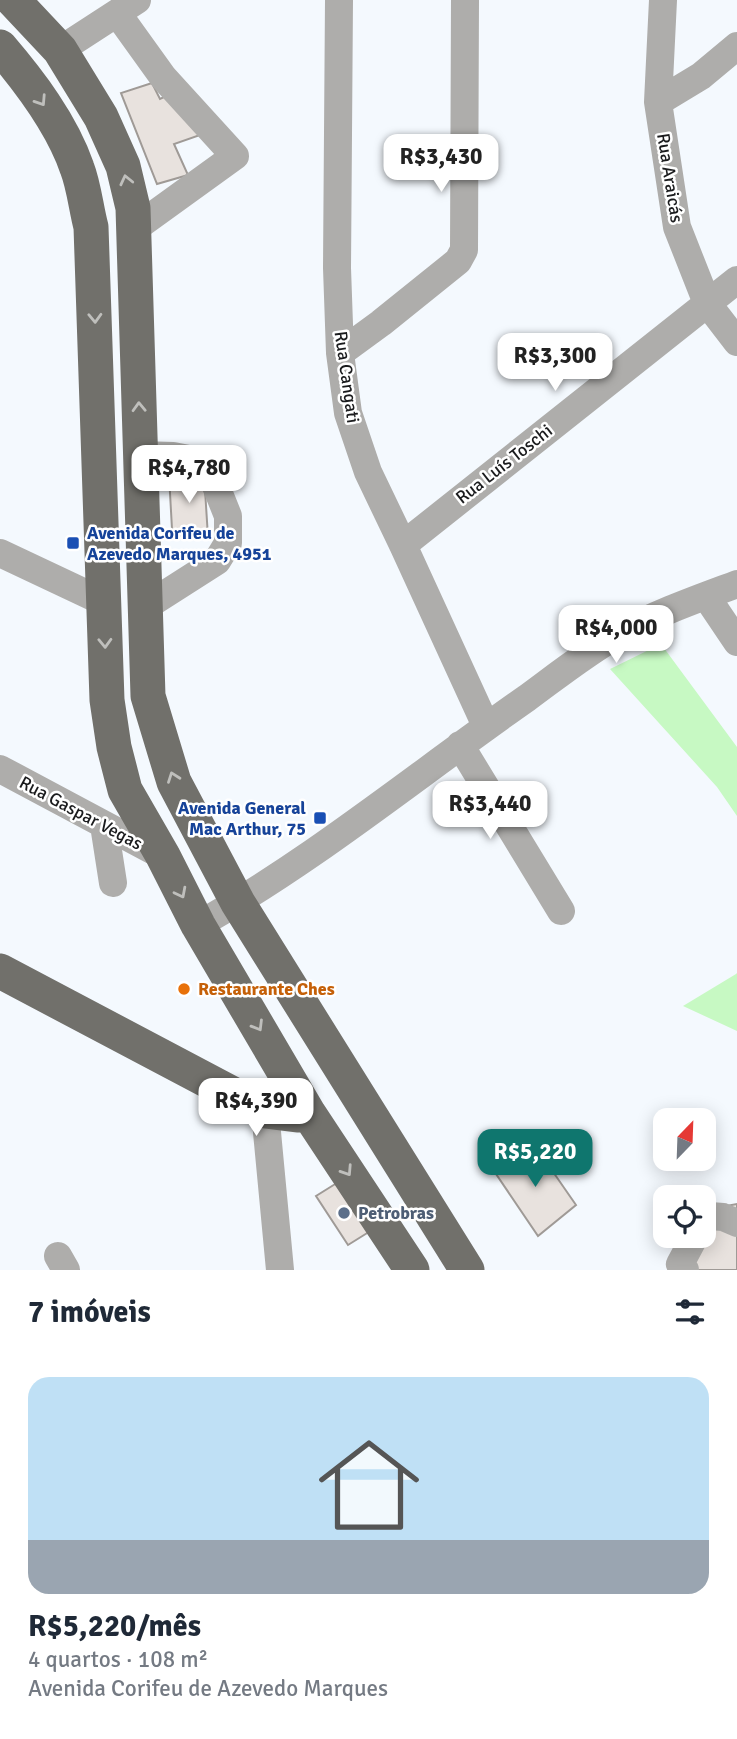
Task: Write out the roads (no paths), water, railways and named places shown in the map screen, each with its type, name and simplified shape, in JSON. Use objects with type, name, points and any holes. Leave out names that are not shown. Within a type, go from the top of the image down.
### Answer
[{"type":"main road","points":[[13,0],[60,50],[102,117],[123,166],[133,208],[148,696],[174,782],[238,903],[467,1270]]},
{"type":"main road","points":[[0,47],[29,83],[57,126],[78,168],[91,227],[107,700],[114,747],[125,790],[198,925],[309,1114],[412,1270]]},
{"type":"main road","points":[[0,971],[265,1111],[309,1114]]},
{"type":"main road","points":[[217,1088],[265,1078],[349,1084]]},
{"type":"street","name":"Rua Cangati","points":[[338,0],[337,268],[340,352],[348,413],[368,472],[486,726]]},
{"type":"street","points":[[340,352],[458,261],[464,250],[466,0]]},
{"type":"street","name":"Rua Araicás","points":[[663,0],[658,102],[677,227],[707,303],[737,342]]},
{"type":"street","points":[[60,50],[127,7],[163,77],[234,156],[134,229]]},
{"type":"street","points":[[658,102],[701,76],[737,46]]},
{"type":"street","name":"Rua Luís Toschi","points":[[403,545],[737,280]]},
{"type":"street","points":[[140,455],[173,456],[199,461],[209,471],[228,516],[228,543],[217,561],[145,607]]},
{"type":"street","points":[[0,553],[104,602]]},
{"type":"street","points":[[198,925],[238,903],[359,820],[486,726],[617,635],[664,611],[737,584]]},
{"type":"street","points":[[706,596],[737,642]]},
{"type":"street","points":[[460,745],[561,911]]},
{"type":"street","name":"Rua Gaspar Vegas","points":[[0,769],[163,856]]},
{"type":"street","points":[[104,825],[113,883]]},
{"type":"street","points":[[265,1111],[280,1270]]},
{"type":"street","points":[[716,1216],[737,1223]]},
{"type":"street","points":[[685,1270],[680,1264],[689,1248]]},
{"type":"place","name":"Avenida Corifeu de Azevedo Marques, 4951","points":[[73,543]]},
{"type":"place","name":"Avenida General Mac Arthur, 75","points":[[320,818]]},
{"type":"place","name":"Restaurante Ches","points":[[184,989]]},
{"type":"place","name":"Petrobras","points":[[344,1213]]}]
